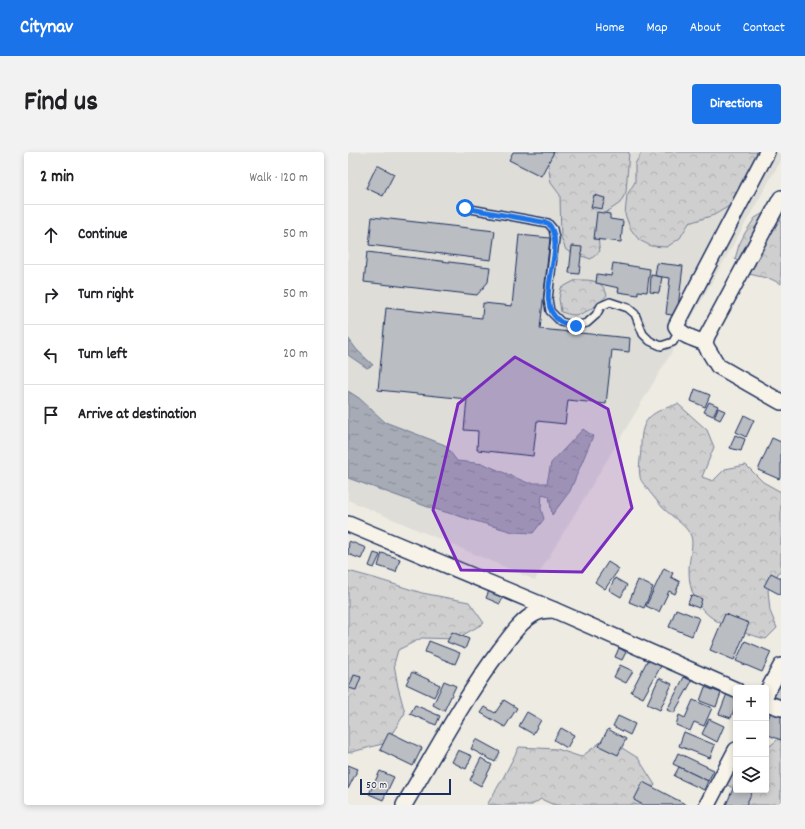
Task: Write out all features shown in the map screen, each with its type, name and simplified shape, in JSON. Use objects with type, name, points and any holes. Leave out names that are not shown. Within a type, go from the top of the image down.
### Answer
[{"type":"street","points":[[767,152],[676,326],[679,331],[705,343],[718,366],[781,402]]},
{"type":"street","points":[[705,343],[781,198]]},
{"type":"street","points":[[348,524],[554,610],[733,689]]},
{"type":"street","points":[[404,805],[482,674],[511,635],[524,621],[535,613],[543,610],[554,610]]},
{"type":"street","points":[[769,688],[781,666]]},
{"type":"street","points":[[769,704],[781,708]]},
{"type":"street","points":[[707,805],[733,756]]},
{"type":"lane","points":[[465,208],[548,223],[553,229],[555,239],[548,299],[550,311],[562,322],[576,326],[587,323],[596,315],[602,306],[610,302],[628,308],[635,314],[643,334],[650,342],[661,346],[673,342],[679,331]]},
{"type":"highlighted area","points":[[515,357],[608,409],[632,508],[582,572],[461,570],[433,510],[458,404]]},
{"type":"shaded area","points":[[348,152],[781,152],[781,160],[682,335],[535,580],[348,500]]},
{"type":"green space","points":[[548,152],[629,152],[626,192],[620,203],[601,216],[598,238],[600,251],[591,259],[566,250],[561,238],[560,195],[551,183]]},
{"type":"green space","points":[[642,152],[757,152],[758,165],[736,202],[714,215],[689,223],[680,238],[667,247],[651,246],[639,240],[630,228],[625,214],[627,195],[635,182],[635,164]]},
{"type":"green space","points":[[781,198],[781,284],[771,279],[749,274],[735,259],[739,245],[755,218],[769,210]]},
{"type":"green space","points":[[576,280],[599,283],[607,295],[597,305],[583,313],[574,315],[561,312],[559,299],[561,288]]},
{"type":"green space","points":[[678,404],[707,430],[714,447],[702,477],[713,481],[725,469],[746,465],[763,482],[781,492],[781,569],[768,590],[770,611],[777,628],[766,639],[737,631],[712,618],[703,610],[695,599],[690,585],[689,569],[692,544],[691,536],[682,525],[663,508],[641,479],[639,469],[643,428],[650,417],[655,413]]},
{"type":"green space","points":[[348,571],[422,593],[469,602],[484,623],[456,639],[422,638],[398,650],[394,664],[405,713],[386,743],[348,753]]},
{"type":"green space","points":[[781,674],[781,701],[773,696]]},
{"type":"green space","points":[[781,737],[781,805],[725,805],[733,792],[769,793],[769,747]]},
{"type":"green space","points":[[606,738],[638,758],[655,785],[643,798],[643,805],[554,805],[541,799],[532,805],[487,805],[519,747],[557,749],[581,757]]},
{"type":"green space","points":[[733,765],[733,788],[725,782]]},
{"type":"water","points":[[348,338],[357,350],[373,365],[367,368],[348,355]]},
{"type":"water","points":[[348,391],[359,398],[385,422],[445,445],[457,461],[484,464],[528,483],[547,483],[551,463],[583,429],[593,436],[570,491],[552,515],[549,496],[542,494],[541,509],[544,519],[533,533],[513,532],[428,507],[348,478]]},
{"type":"building","points":[[513,152],[554,152],[541,176],[509,160]]},
{"type":"building","points":[[377,165],[394,174],[383,196],[366,188]]},
{"type":"building","points":[[594,195],[605,198],[602,209],[591,207]]},
{"type":"building","points":[[597,212],[610,214],[610,219],[623,221],[621,242],[594,239]]},
{"type":"building","points":[[372,217],[495,231],[491,260],[369,245]]},
{"type":"building","points":[[519,235],[550,238],[540,329],[630,338],[629,352],[612,350],[606,404],[568,400],[565,424],[537,421],[533,456],[477,450],[478,431],[464,430],[467,399],[378,390],[386,308],[482,318],[483,303],[512,306]]},
{"type":"building","points":[[572,246],[582,247],[579,274],[569,273]]},
{"type":"building","points":[[367,252],[490,267],[488,282],[477,295],[364,282]]},
{"type":"building","points":[[613,263],[650,269],[647,292],[638,291],[638,295],[618,292],[619,288],[596,283],[597,274],[611,276]]},
{"type":"building","points":[[657,263],[683,266],[677,316],[666,314],[670,278],[655,276]]},
{"type":"building","points":[[651,275],[662,277],[659,293],[650,292]]},
{"type":"building","points":[[695,389],[710,395],[705,407],[691,401]]},
{"type":"building","points":[[709,402],[718,406],[713,416],[704,412]]},
{"type":"building","points":[[718,408],[725,411],[720,420],[714,417]]},
{"type":"building","points":[[744,415],[754,420],[746,437],[736,432]]},
{"type":"building","points":[[735,435],[745,439],[741,451],[730,448]]},
{"type":"building","points":[[772,438],[781,442],[781,475],[779,479],[758,470]]},
{"type":"building","points":[[349,541],[366,548],[361,559],[348,554]]},
{"type":"building","points":[[374,553],[380,555],[374,568],[369,566]]},
{"type":"building","points":[[382,553],[400,559],[396,572],[378,566]]},
{"type":"building","points":[[608,562],[619,569],[605,589],[595,582]]},
{"type":"building","points":[[664,568],[673,573],[671,577],[680,582],[675,594],[669,591],[659,612],[646,606]]},
{"type":"building","points":[[771,573],[781,578],[781,595],[764,586]]},
{"type":"building","points":[[615,578],[627,585],[621,597],[609,590]]},
{"type":"building","points":[[638,580],[653,587],[644,608],[629,602]]},
{"type":"building","points":[[490,588],[504,594],[500,604],[486,598]]},
{"type":"building","points":[[691,595],[702,599],[699,608],[688,604]]},
{"type":"building","points":[[676,609],[699,618],[692,636],[669,627]]},
{"type":"building","points":[[725,614],[749,623],[734,660],[710,650]]},
{"type":"building","points":[[452,632],[469,639],[465,649],[447,642]]},
{"type":"building","points":[[429,641],[460,653],[455,664],[425,652]]},
{"type":"building","points":[[745,641],[771,652],[762,672],[736,661]]},
{"type":"building","points":[[619,648],[626,652],[622,660],[615,657]]},
{"type":"building","points":[[648,659],[661,666],[643,698],[631,692]]},
{"type":"building","points":[[620,665],[633,671],[626,683],[614,677]]},
{"type":"building","points":[[412,672],[440,685],[434,697],[406,684]]},
{"type":"building","points":[[354,675],[361,677],[356,690],[349,688]]},
{"type":"building","points":[[684,677],[692,681],[674,713],[667,710]]},
{"type":"building","points":[[659,678],[672,684],[660,710],[647,704]]},
{"type":"building","points":[[444,681],[456,686],[444,711],[433,705]]},
{"type":"building","points":[[705,687],[721,693],[716,707],[700,701]]},
{"type":"building","points":[[728,691],[733,693],[733,712],[731,718],[719,714]]},
{"type":"building","points":[[504,700],[517,708],[505,727],[481,713],[485,707],[495,713]]},
{"type":"building","points":[[693,700],[712,708],[704,726],[694,722],[690,731],[676,725],[679,715],[685,718]]},
{"type":"building","points":[[415,705],[440,716],[436,725],[410,714]]},
{"type":"building","points":[[527,712],[541,720],[533,734],[519,726]]},
{"type":"building","points":[[771,712],[781,716],[781,740],[769,735],[769,717]]},
{"type":"building","points":[[618,716],[635,724],[630,735],[613,726]]},
{"type":"building","points":[[709,719],[724,726],[717,742],[702,734]]},
{"type":"building","points":[[561,728],[574,735],[567,748],[554,740]]},
{"type":"building","points":[[608,729],[626,739],[618,755],[599,746]]},
{"type":"building","points":[[389,732],[422,748],[413,766],[380,750]]},
{"type":"building","points":[[684,732],[715,745],[710,758],[679,746]]},
{"type":"building","points":[[476,739],[500,752],[495,762],[471,749]]},
{"type":"building","points":[[458,750],[472,756],[466,769],[452,762]]},
{"type":"building","points":[[678,753],[714,770],[708,781],[673,764]]},
{"type":"building","points":[[481,758],[492,765],[481,786],[470,780]]},
{"type":"building","points":[[348,765],[358,769],[348,789]]},
{"type":"building","points":[[679,767],[708,781],[704,790],[674,776]]},
{"type":"building","points":[[380,771],[394,777],[383,800],[369,794]]},
{"type":"building","points":[[643,782],[687,805],[643,805],[634,800]]},
{"type":"building","points":[[733,789],[733,793],[752,793],[746,805],[726,805]]},
{"type":"route","points":[[465,208],[548,223],[553,229],[555,239],[548,299],[550,311],[562,322],[576,326]]}]
